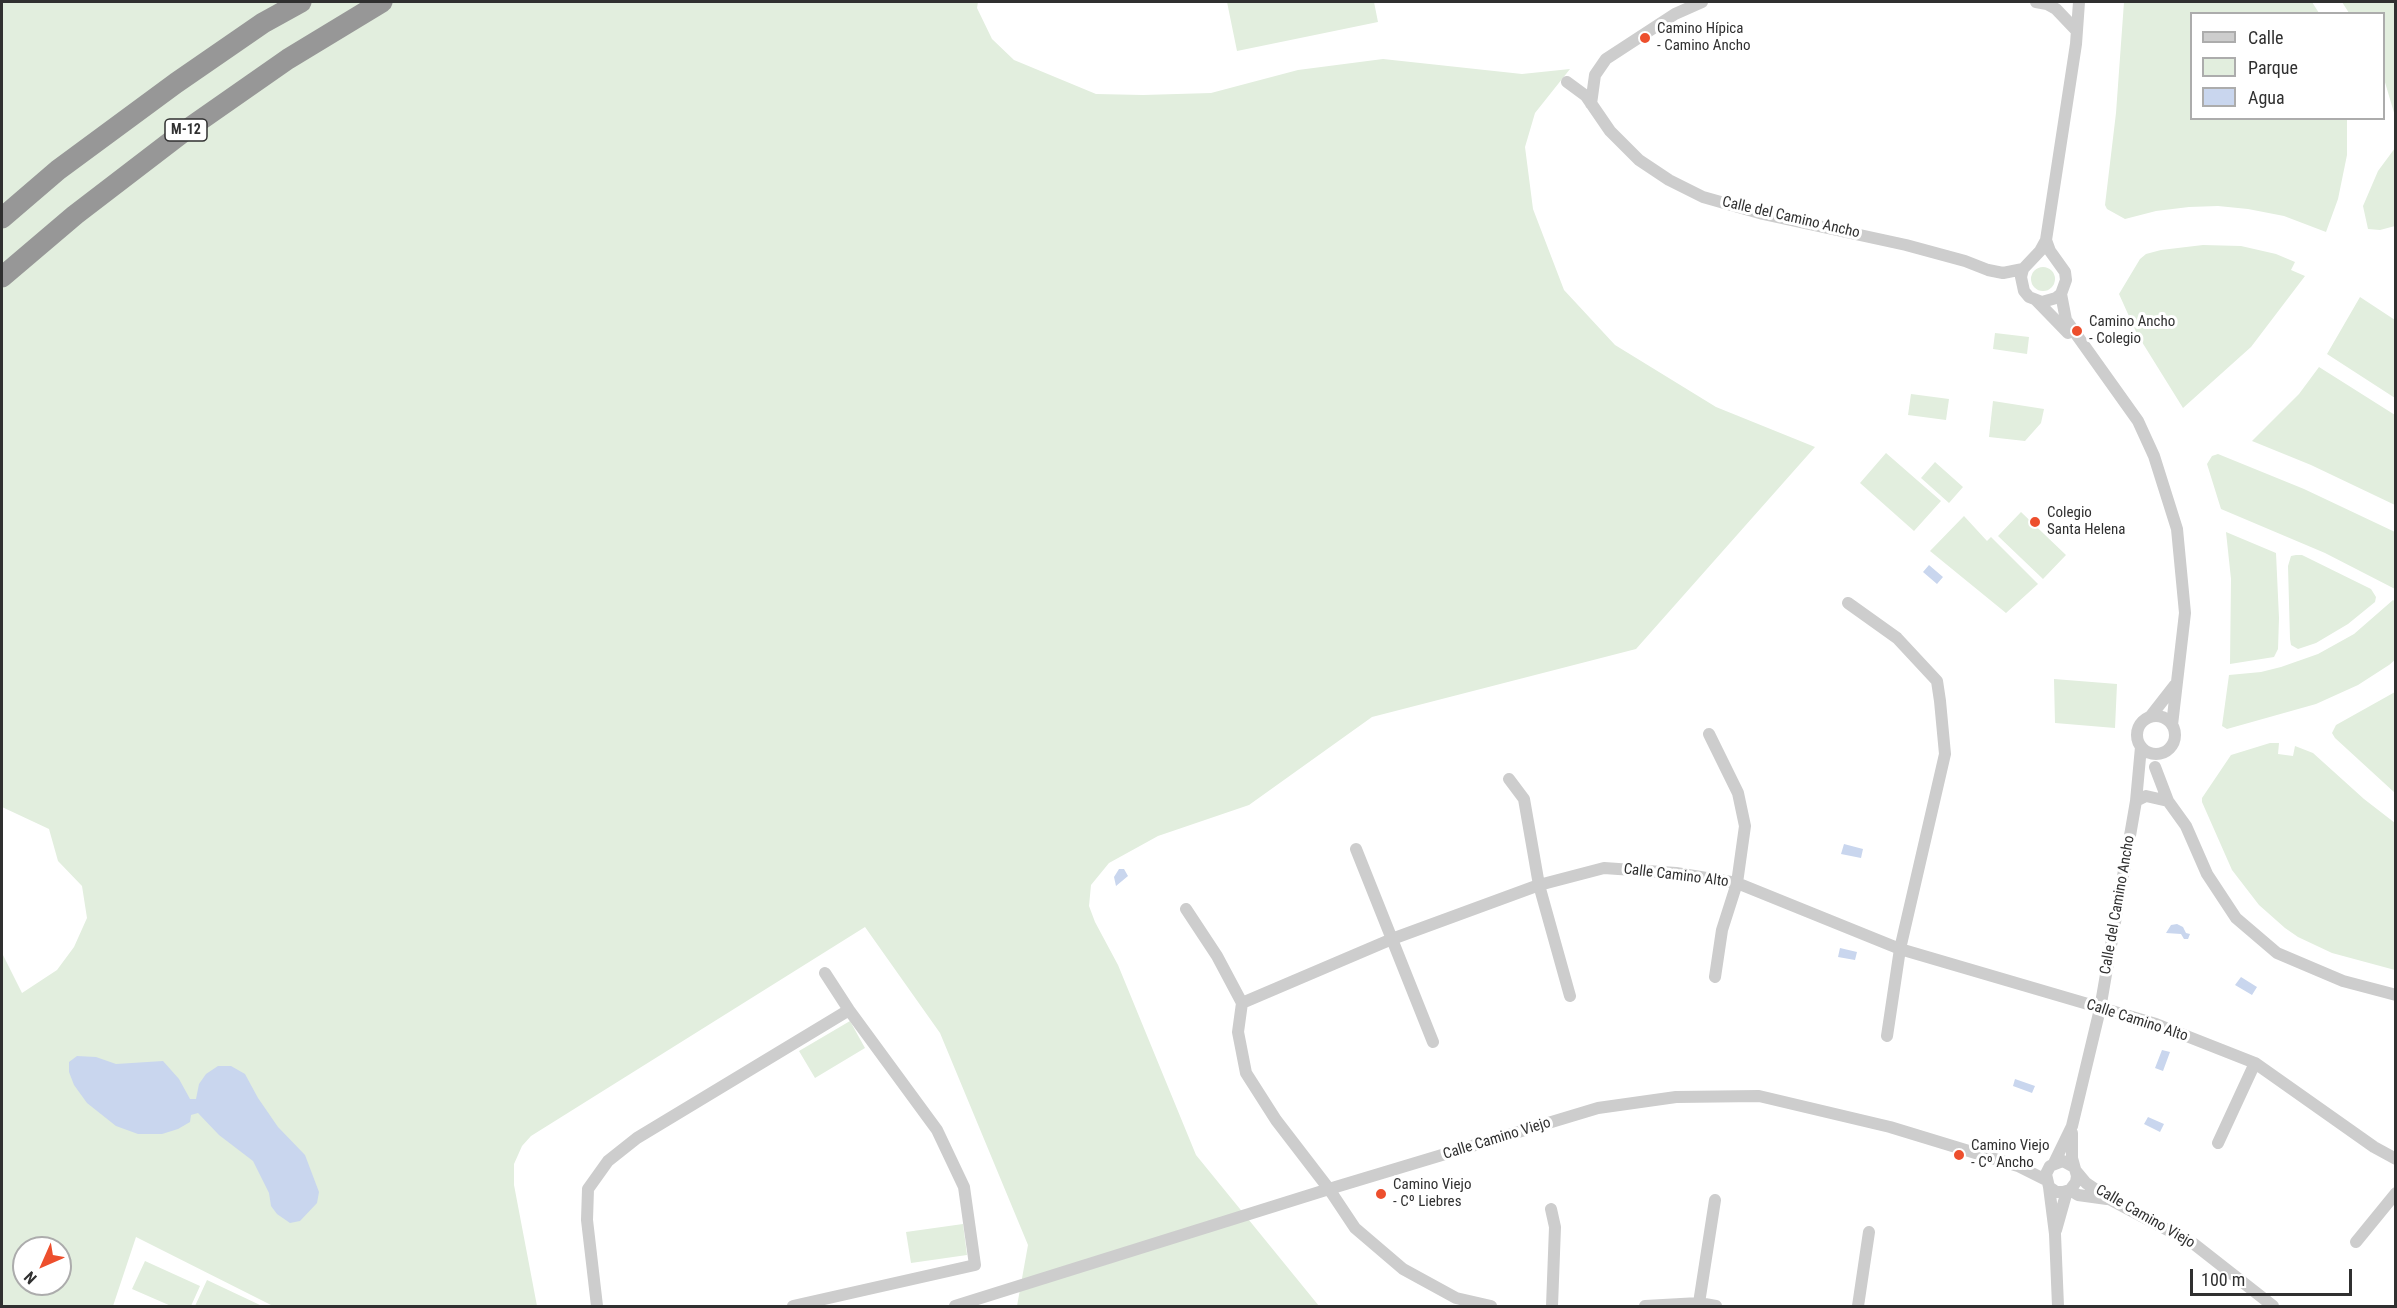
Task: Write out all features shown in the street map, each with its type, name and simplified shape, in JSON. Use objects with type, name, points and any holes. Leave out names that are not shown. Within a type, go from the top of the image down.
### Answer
[{"type":"highway","name":"M-12","points":[[2,218],[58,170],[176,83],[263,23],[301,2]]},
{"type":"highway","name":"M-12","points":[[2,277],[75,215],[182,133],[288,59],[382,2]]},
{"type":"street","points":[[1592,104],[1595,75],[1606,59],[1675,14],[1702,2]]},
{"type":"street","points":[[2046,2],[2064,15],[2076,30]]},
{"type":"street","points":[[2079,2],[2046,240],[2023,269],[2021,284],[2024,291],[2084,348]]},
{"type":"street","name":"Calle del Camino Ancho","points":[[1595,75],[1567,82],[1583,93],[1610,131],[1639,160],[1669,180],[1703,197],[1763,214],[1906,245],[1965,261],[1988,270],[2003,273],[2023,269]]},
{"type":"street","points":[[2046,240],[2055,260],[2065,272],[2066,280],[2061,294],[2066,320],[2138,421],[2154,456],[2177,529],[2185,613],[2175,685],[2172,725],[2175,738],[2169,749],[2152,754],[2141,747],[2138,742],[2138,730],[2175,685]]},
{"type":"street","points":[[2033,259],[2048,257],[2055,260]]},
{"type":"street","points":[[2036,300],[2049,301],[2061,294]]},
{"type":"street","points":[[1848,603],[1897,638],[1936,681],[1945,754],[1900,949],[1887,1036]]},
{"type":"street","points":[[2150,717],[2162,717],[2172,725]]},
{"type":"street","points":[[1709,734],[1738,794],[1745,826],[1737,883],[1722,930],[1716,977]]},
{"type":"street","name":"Calle del Camino Ancho","points":[[2052,1164],[2072,1126],[2100,1009],[2137,795],[2141,747]]},
{"type":"street","name":"Calle del Camino Ancho","points":[[2137,795],[2164,752]]},
{"type":"street","points":[[2155,767],[2168,801],[2186,826],[2207,874],[2236,918],[2277,952],[2343,981],[2396,995]]},
{"type":"street","points":[[1509,779],[1524,799],[1539,885],[1570,996]]},
{"type":"street","points":[[2137,795],[2168,801]]},
{"type":"street","points":[[1356,849],[1433,1042]]},
{"type":"street","name":"Calle Camino Alto","points":[[1242,1003],[1392,939],[1539,885],[1604,868],[1676,873],[1737,883],[1900,949],[2156,1024],[2255,1064],[2374,1147],[2396,1159]]},
{"type":"street","points":[[1186,909],[1217,956],[1242,1003],[1238,1032],[1246,1073],[1276,1120],[1355,1227],[1403,1269],[1456,1298],[1491,1306]]},
{"type":"street","points":[[793,1306],[975,1264],[964,1187],[937,1130],[849,1010],[825,973]]},
{"type":"street","points":[[597,1306],[587,1220],[588,1189],[608,1161],[637,1137],[849,1010]]},
{"type":"street","points":[[2218,1143],[2255,1064]]},
{"type":"street","name":"Calle Camino Viejo","points":[[956,1306],[1329,1189],[1598,1108],[1676,1096],[1760,1096],[1890,1127],[2018,1166],[2047,1183]]},
{"type":"street","name":"Calle del Camino Ancho","points":[[2072,1126],[2074,1169]]},
{"type":"street","points":[[2018,1166],[2063,1161],[2074,1169],[2076,1182],[2069,1191],[2055,1234]]},
{"type":"street","points":[[2052,1164],[2046,1173],[2055,1234],[2058,1306]]},
{"type":"street","name":"Calle Camino Viejo","points":[[2074,1169],[2086,1183],[2111,1200],[2194,1244],[2272,1306]]},
{"type":"street","points":[[2047,1183],[2056,1192],[2069,1191],[2078,1195],[2111,1200]]},
{"type":"street","points":[[2356,1242],[2396,1193]]},
{"type":"street","points":[[1699,1303],[1715,1200]]},
{"type":"street","points":[[1551,1209],[1555,1227],[1552,1306]]},
{"type":"street","points":[[1858,1306],[1869,1232]]},
{"type":"street","points":[[1645,1306],[1699,1303],[1716,1306]]},
{"type":"green space","points":[[2,2],[978,2],[977,8],[992,39],[1014,60],[1096,94],[1211,93],[1298,70],[1383,59],[1522,74],[1570,69],[1535,113],[1525,147],[1533,209],[1564,290],[1615,345],[1716,407],[1815,447],[1636,649],[1372,717],[1249,805],[1158,836],[1109,863],[1091,885],[1089,906],[1095,922],[1118,965],[1196,1155],[1319,1306],[1017,1306],[1028,1245],[940,1033],[865,927],[531,1136],[522,1146],[514,1164],[514,1185],[537,1306],[273,1306],[136,1237],[113,1306],[2,1306],[2,953],[22,993],[57,970],[74,947],[87,918],[82,886],[58,861],[49,829],[2,807]]},
{"type":"green space","points":[[1227,2],[1374,2],[1378,22],[1237,51]]},
{"type":"green space","points":[[2124,2],[2312,2],[2318,12],[2190,12],[2190,120],[2347,120],[2347,155],[2338,199],[2326,232],[2284,216],[2248,209],[2218,206],[2189,207],[2156,211],[2125,219],[2107,209],[2105,205],[2116,113]]},
{"type":"green space","points":[[2342,2],[2395,2],[2395,116],[2385,82],[2385,12],[2348,12]]},
{"type":"green space","points":[[2395,148],[2395,226],[2380,230],[2368,229],[2363,206],[2378,171]]},
{"type":"green space","points":[[2203,245],[2241,246],[2276,254],[2295,262],[2291,270],[2305,276],[2251,347],[2183,408],[2137,334],[2119,294],[2140,259],[2146,254]]},
{"type":"green space","points":[[2043,267],[2052,270],[2055,279],[2052,288],[2043,291],[2034,288],[2031,279],[2034,270]]},
{"type":"green space","points":[[2360,297],[2395,320],[2395,398],[2327,354]]},
{"type":"green space","points":[[1995,333],[2029,337],[2027,354],[1993,349]]},
{"type":"green space","points":[[2319,367],[2395,415],[2395,505],[2311,465],[2252,441],[2299,394]]},
{"type":"green space","points":[[1911,394],[1949,399],[1946,420],[1908,415]]},
{"type":"green space","points":[[1993,401],[2044,409],[2041,423],[2025,441],[1989,437]]},
{"type":"green space","points":[[1886,453],[1941,501],[1914,531],[1860,483]]},
{"type":"green space","points":[[2218,454],[2304,489],[2395,532],[2395,589],[2325,553],[2221,509],[2207,464],[2212,456]]},
{"type":"green space","points":[[1935,462],[1963,487],[1949,503],[1921,478]]},
{"type":"green space","points":[[2021,512],[2066,555],[2043,579],[1998,536]]},
{"type":"green space","points":[[1964,516],[1987,541],[1991,537],[2038,584],[2006,613],[1930,551]]},
{"type":"green space","points":[[2226,532],[2276,553],[2279,618],[2278,649],[2274,657],[2230,664],[2231,579]]},
{"type":"green space","points":[[2302,555],[2371,589],[2376,597],[2375,602],[2348,624],[2316,643],[2298,649],[2291,645],[2290,639],[2288,566],[2291,556]]},
{"type":"green space","points":[[2393,600],[2396,602],[2395,660],[2389,665],[2358,685],[2316,704],[2227,729],[2222,726],[2229,675],[2261,672],[2318,654],[2354,634]]},
{"type":"green space","points":[[2054,679],[2117,684],[2115,728],[2055,723]]},
{"type":"green space","points":[[2395,692],[2395,793],[2332,733],[2336,725]]},
{"type":"green space","points":[[2270,743],[2279,743],[2278,754],[2293,756],[2295,746],[2313,753],[2364,799],[2395,823],[2395,970],[2332,953],[2298,937],[2259,905],[2232,870],[2202,798],[2231,755]]},
{"type":"green space","points":[[850,1021],[865,1048],[815,1078],[799,1051]]},
{"type":"green space","points":[[963,1224],[967,1255],[911,1263],[906,1232]]},
{"type":"green space","points":[[145,1261],[200,1286],[191,1306],[171,1306],[132,1289]]},
{"type":"green space","points":[[207,1280],[260,1305],[260,1306],[195,1306]]},
{"type":"water","points":[[1929,565],[1943,577],[1937,584],[1923,572]]},
{"type":"water","points":[[1844,844],[1863,849],[1861,858],[1841,854]]},
{"type":"water","points":[[1119,869],[1124,869],[1128,876],[1116,886],[1114,877]]},
{"type":"water","points":[[2177,924],[2190,934],[2188,939],[2184,939],[2181,934],[2166,933],[2171,925]]},
{"type":"water","points":[[1840,948],[1857,952],[1855,960],[1838,957]]},
{"type":"water","points":[[2241,977],[2257,987],[2252,995],[2235,985]]},
{"type":"water","points":[[2162,1050],[2170,1052],[2163,1071],[2155,1068]]},
{"type":"water","points":[[77,1056],[96,1057],[116,1064],[163,1061],[179,1079],[190,1099],[196,1099],[199,1084],[206,1074],[218,1066],[231,1066],[245,1074],[278,1127],[305,1155],[319,1192],[317,1203],[300,1221],[290,1223],[277,1214],[271,1206],[269,1193],[253,1161],[219,1135],[198,1113],[191,1115],[190,1122],[178,1129],[162,1134],[138,1134],[116,1126],[87,1103],[74,1085],[69,1072],[69,1062]]},
{"type":"water","points":[[2015,1079],[2035,1086],[2032,1093],[2013,1086]]},
{"type":"water","points":[[2148,1117],[2164,1124],[2160,1132],[2144,1124]]},
{"type":"place","name":"Camino Hípica - Camino Ancho","points":[[1645,38]]},
{"type":"place","name":"Camino Ancho - Colegio","points":[[2077,331]]},
{"type":"place","name":"Colegio Santa Helena","points":[[2035,522]]},
{"type":"place","name":"Camino Viejo - Cº Ancho","points":[[1959,1155]]},
{"type":"place","name":"Camino Viejo - Cº Liebres","points":[[1381,1194]]}]
